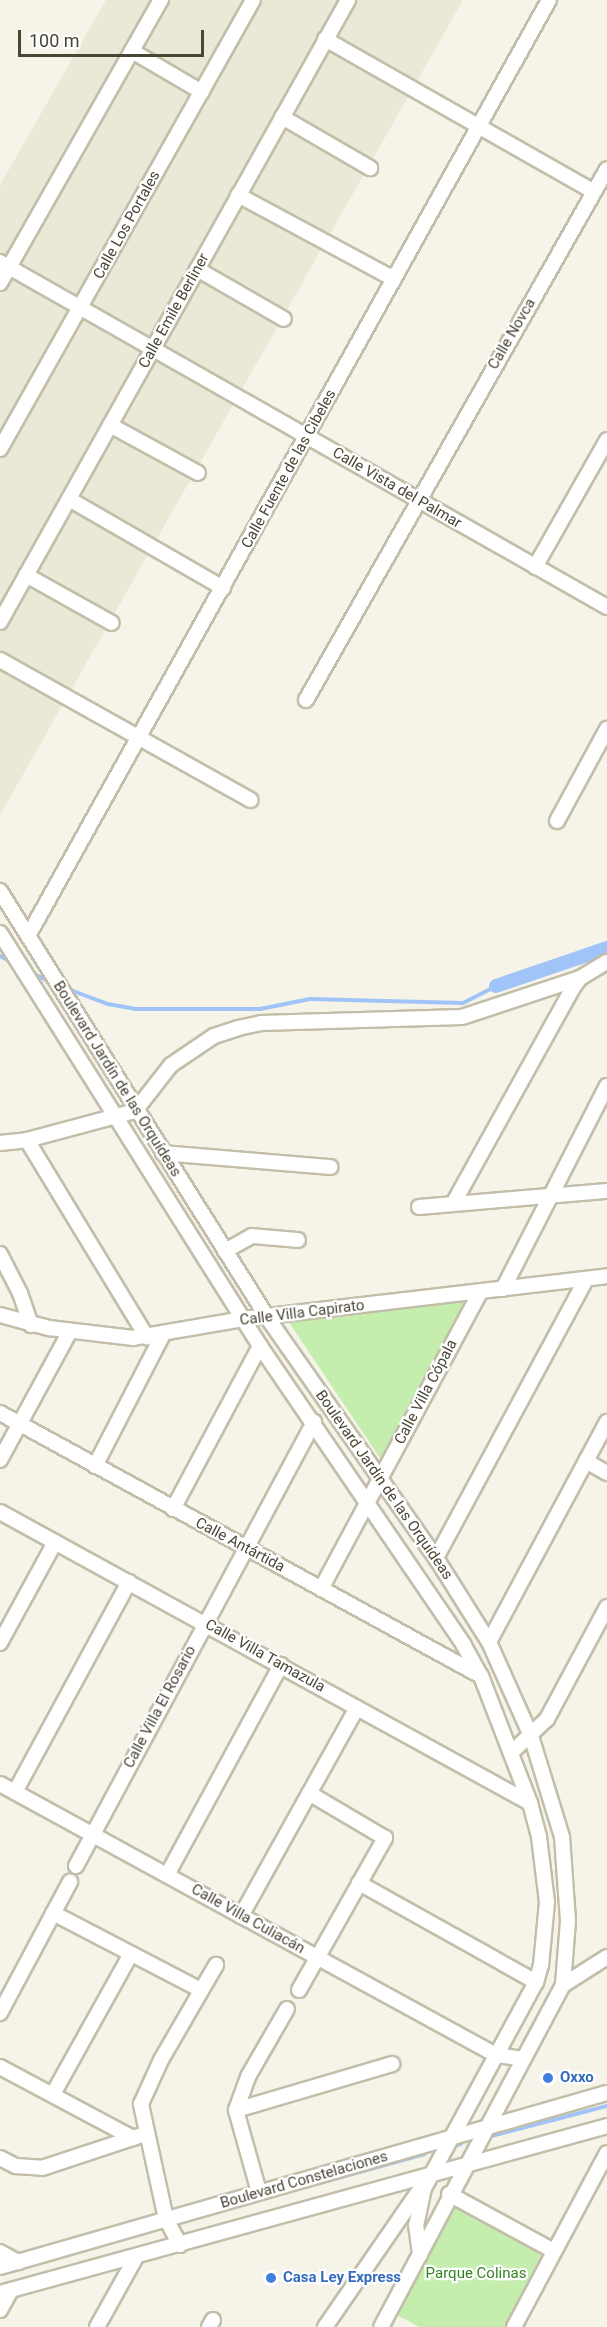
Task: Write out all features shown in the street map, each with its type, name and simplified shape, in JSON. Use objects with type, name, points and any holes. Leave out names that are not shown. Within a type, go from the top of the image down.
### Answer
[{"type":"street","points":[[0,283],[5,265],[161,0]]},
{"type":"street","name":"Calle Los Portales","points":[[1,445],[253,0]]},
{"type":"street","name":"Calle Emile Berliner","points":[[0,622],[348,0]]},
{"type":"street","name":"Calle Fuente de las Cibeles","points":[[28,936],[549,0]]},
{"type":"street","points":[[325,39],[594,192]]},
{"type":"street","points":[[132,51],[201,92]]},
{"type":"street","points":[[282,117],[370,168]]},
{"type":"street","name":"Calle Novca","points":[[306,700],[416,499],[605,175]]},
{"type":"street","points":[[238,195],[394,279]]},
{"type":"street","name":"Calle Vista del Palmar","points":[[5,265],[607,607]]},
{"type":"street","points":[[197,270],[284,319]]},
{"type":"street","points":[[110,425],[198,473]]},
{"type":"street","points":[[535,567],[607,440]]},
{"type":"street","points":[[69,499],[223,588]]},
{"type":"street","points":[[26,575],[112,623]]},
{"type":"street","points":[[0,660],[251,800]]},
{"type":"street","points":[[557,821],[607,729]]},
{"type":"street","name":"Boulevard Jardín de las Orquídeas","points":[[0,891],[88,1030],[135,1111],[267,1317],[436,1558],[489,1642],[531,1736],[562,1837],[568,1912],[563,1985],[487,2127],[448,2194],[385,2326]]},
{"type":"street","name":"Boulevard Jardín de las Orquídeas","points":[[0,933],[260,1346],[314,1422],[481,1676],[513,1751],[539,1837],[547,1902],[536,1982],[433,2172]]},
{"type":"street","points":[[0,1143],[27,1140],[116,1118],[135,1111],[171,1065],[214,1036],[238,1028],[261,1023],[462,1017],[580,978],[601,965]]},
{"type":"street","points":[[453,1204],[580,978]]},
{"type":"street","points":[[502,1289],[607,1086]]},
{"type":"street","points":[[27,1140],[147,1337]]},
{"type":"street","points":[[163,1153],[330,1167]]},
{"type":"street","points":[[419,1207],[607,1191]]},
{"type":"street","points":[[225,1251],[252,1236],[298,1240]]},
{"type":"street","points":[[0,1254],[20,1293],[31,1325]]},
{"type":"street","name":"Calle Villa Capirato","points":[[0,1315],[31,1325],[70,1331],[147,1337],[243,1319],[607,1276]]},
{"type":"street","points":[[436,1558],[586,1279]]},
{"type":"street","name":"Calle Villa Cópala","points":[[321,1589],[481,1291]]},
{"type":"street","points":[[0,1460],[70,1331]]},
{"type":"street","points":[[95,1466],[163,1334]]},
{"type":"street","points":[[173,1509],[260,1346]]},
{"type":"street","name":"Calle Antártida","points":[[0,1413],[481,1676]]},
{"type":"street","name":"Calle Villa El Rosario","points":[[76,1866],[204,1622],[314,1422]]},
{"type":"street","points":[[489,1642],[607,1422]]},
{"type":"street","points":[[586,1461],[607,1473]]},
{"type":"street","name":"Calle Villa Tamazula","points":[[0,1512],[530,1803]]},
{"type":"street","points":[[0,1643],[55,1542]]},
{"type":"street","points":[[15,1792],[129,1582]]},
{"type":"street","points":[[513,1751],[547,1719],[607,1607]]},
{"type":"street","points":[[167,1875],[281,1665]]},
{"type":"street","points":[[241,1916],[357,1708]]},
{"type":"street","name":"Calle Villa Culiacán","points":[[0,1784],[496,2055]]},
{"type":"street","points":[[299,1990],[385,1838],[309,1793]]},
{"type":"street","points":[[0,2013],[70,1882]]},
{"type":"street","points":[[359,1883],[536,1982]]},
{"type":"street","points":[[53,1914],[201,1990]]},
{"type":"street","points":[[53,2094],[131,1954]]},
{"type":"street","points":[[563,1985],[607,1957]]},
{"type":"street","points":[[177,2242],[167,2221],[139,2136],[140,2113],[144,2095],[216,1965]]},
{"type":"street","points":[[259,2192],[236,2110],[249,2075],[288,2009]]},
{"type":"street","points":[[496,2055],[524,2059]]},
{"type":"street","points":[[236,2110],[392,2064]]},
{"type":"street","points":[[0,2067],[139,2136]]},
{"type":"street","name":"Boulevard Constelaciones","points":[[0,2267],[607,2093]]},
{"type":"street","name":"Boulevard Constelaciones","points":[[6,2291],[136,2257],[177,2242],[607,2126]]},
{"type":"street","points":[[0,2158],[16,2166],[42,2168],[139,2136]]},
{"type":"street","points":[[514,2327],[607,2153]]},
{"type":"street","points":[[420,2255],[416,2225],[424,2188],[433,2172]]},
{"type":"street","points":[[325,2327],[433,2172]]},
{"type":"street","points":[[448,2194],[554,2251]]},
{"type":"street","points":[[0,2252],[18,2262]]},
{"type":"street","points":[[98,2327],[136,2257]]},
{"type":"street","points":[[0,2310],[6,2291]]},
{"type":"shaded area","points":[[106,0],[463,0],[0,815],[0,185]]},
{"type":"green space","points":[[474,1294],[382,1461],[286,1318]]},
{"type":"green space","name":"Parque Colinas","points":[[456,2201],[548,2248],[508,2327],[419,2327],[397,2315]]},
{"type":"waterway","points":[[496,986],[607,948]]},
{"type":"waterway","points":[[0,956],[13,963]]},
{"type":"waterway","points":[[30,972],[53,983]]},
{"type":"waterway","points":[[65,988],[108,1004],[135,1009],[260,1009],[310,999],[463,1003],[496,986]]},
{"type":"waterway","points":[[491,2136],[607,2106]]},
{"type":"waterway","points":[[450,2147],[461,2144]]},
{"type":"waterway","points":[[229,2208],[425,2154]]},
{"type":"place","name":"Oxxo","points":[[548,2078]]},
{"type":"place","name":"Casa Ley Express","points":[[271,2278]]}]
